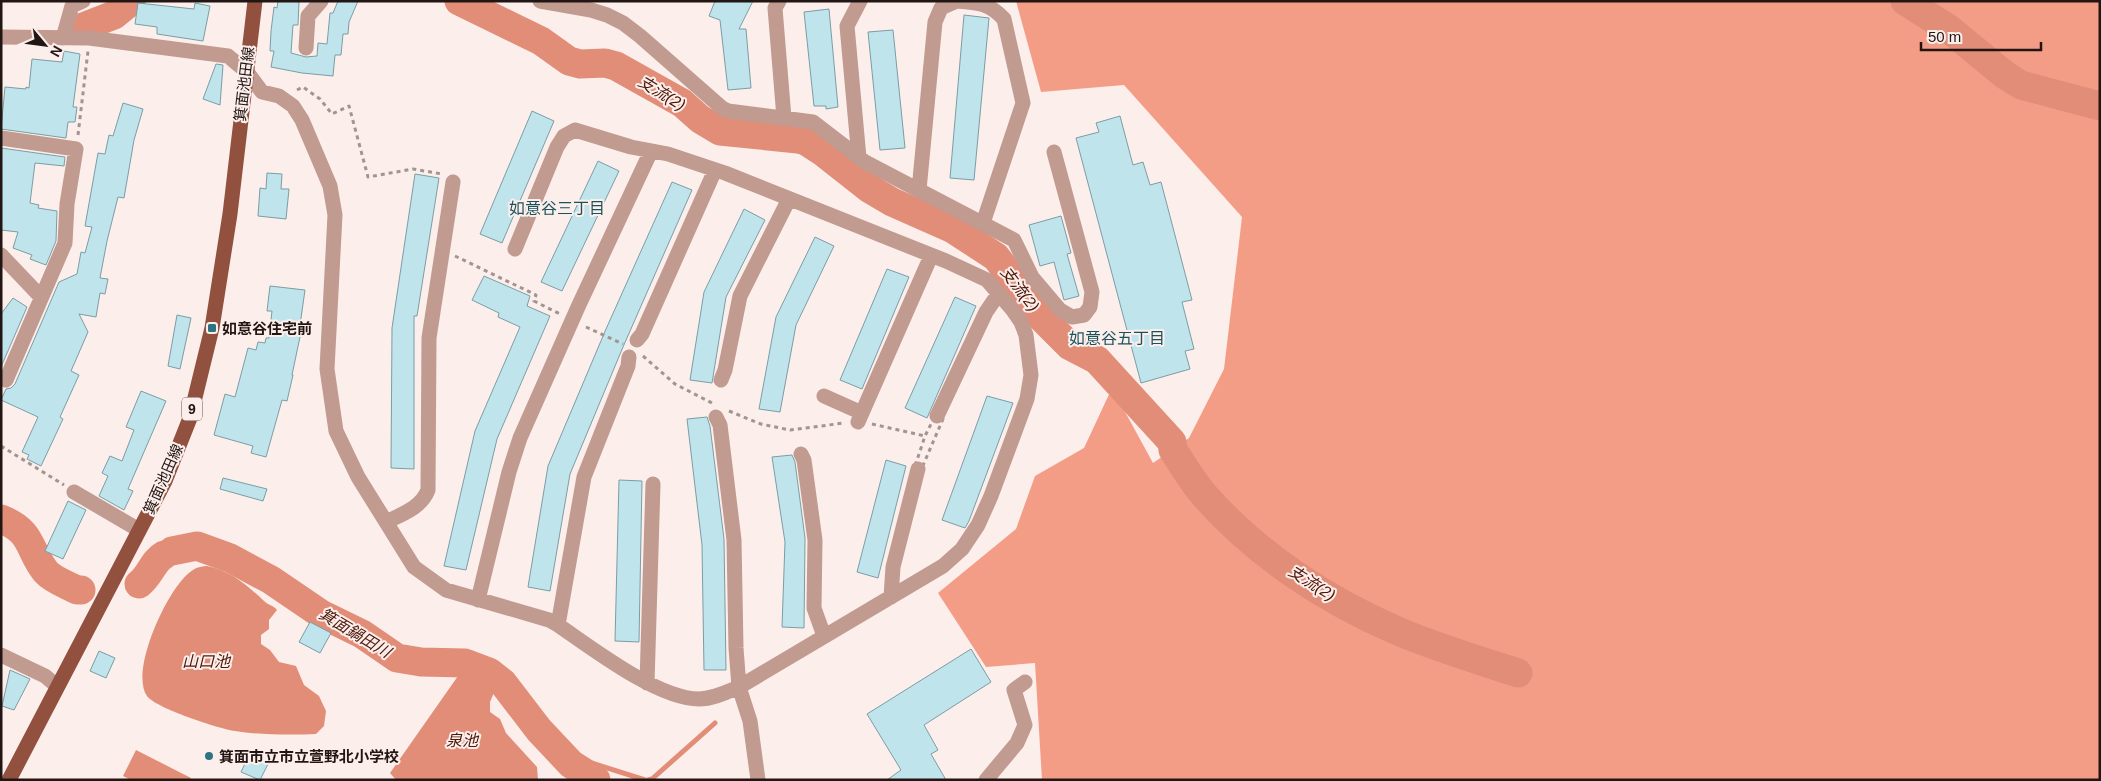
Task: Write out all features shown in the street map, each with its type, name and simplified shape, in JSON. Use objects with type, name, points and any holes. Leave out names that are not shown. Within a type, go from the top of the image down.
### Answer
[{"type":"main road","name":"箕面池田線","points":[[9,780],[165,481],[190,418],[212,328],[230,214],[255,1]]},
{"type":"street","points":[[63,38],[72,6],[83,1]]},
{"type":"street","points":[[306,48],[308,16],[321,1]]},
{"type":"street","points":[[540,1],[590,10],[623,24],[640,36],[722,108],[735,112],[813,122],[858,158],[983,222],[1014,240],[1032,277],[1060,310],[1072,317],[1084,315],[1090,306],[1092,292],[1054,152]]},
{"type":"street","points":[[779,1],[776,8],[784,118]]},
{"type":"street","points":[[858,158],[847,26],[860,1]]},
{"type":"street","points":[[919,190],[937,15],[942,8],[957,1],[984,4],[995,10],[1004,19],[1023,103],[983,222]]},
{"type":"street","points":[[1,37],[89,38],[228,56],[247,72],[262,92],[279,96],[293,106],[302,120],[330,186],[336,215],[327,369],[336,431],[358,477],[414,567],[446,590],[549,620],[647,684],[665,692],[699,699],[718,696],[739,687],[949,561],[971,538],[991,496],[1025,404],[1031,375],[1026,335],[1017,314],[987,280],[789,198],[716,170],[668,154],[575,130],[564,136],[558,147],[515,249]]},
{"type":"street","points":[[1,138],[76,149],[67,204],[65,243],[6,380]]},
{"type":"street","points":[[478,600],[509,472],[520,438],[578,307],[651,151]]},
{"type":"street","points":[[637,340],[642,334],[716,170]]},
{"type":"street","points":[[386,522],[417,506],[426,496],[428,490],[429,338],[453,182]]},
{"type":"street","points":[[721,380],[725,370],[740,296],[789,198]]},
{"type":"street","points":[[824,396],[860,417],[931,256]]},
{"type":"street","points":[[4,264],[41,296]]},
{"type":"street","points":[[937,416],[986,312],[999,293]]},
{"type":"street","points":[[558,625],[584,476],[628,366],[629,357]]},
{"type":"street","points":[[716,417],[720,425],[734,540],[736,648],[739,687],[750,721],[758,780]]},
{"type":"street","points":[[801,454],[804,460],[815,540],[814,608],[824,636]]},
{"type":"street","points":[[891,597],[893,567],[918,469]]},
{"type":"street","points":[[647,684],[653,484]]},
{"type":"street","points":[[74,492],[139,530]]},
{"type":"street","points":[[1,655],[45,676],[57,686]]},
{"type":"street","points":[[986,780],[1016,743],[1025,725],[1014,690],[1025,682]]},
{"type":"path","points":[[76,149],[82,111],[89,38]]},
{"type":"path","points":[[302,86],[320,99],[332,114],[349,106],[368,176],[413,169]]},
{"type":"path","points":[[935,416],[937,416],[943,419],[921,470],[915,466],[925,436],[935,416]]},
{"type":"path","points":[[1,446],[74,492]]},
{"type":"shaded area","points":[[1016,1],[2100,1],[2100,780],[1042,780],[1035,663],[986,667],[938,593],[1016,529],[1035,476],[1084,448],[1112,388],[1153,463],[1189,438],[1224,369],[1242,217],[1124,85],[1041,92]]},
{"type":"water","name":"山口池","points":[[207,566],[223,571],[238,579],[277,610],[269,620],[269,629],[261,635],[261,644],[270,650],[279,662],[296,666],[304,685],[319,696],[326,711],[324,726],[316,734],[265,734],[227,729],[174,712],[152,701],[147,696],[143,684],[143,668],[147,649],[163,609],[183,578],[195,569]]},
{"type":"water","name":"泉池","points":[[458,676],[480,681],[495,690],[490,702],[490,712],[500,719],[506,733],[537,767],[538,780],[396,780],[390,773]]},
{"type":"water","points":[[136,750],[191,778],[190,780],[131,780],[123,776]]},
{"type":"building","points":[[278,1],[299,1],[298,25],[293,25],[291,53],[306,57],[317,56],[318,43],[327,44],[330,13],[333,13],[338,1],[358,1],[349,22],[348,34],[343,34],[341,55],[335,55],[333,76],[271,67],[274,51],[270,51],[271,31],[274,7],[277,8]]},
{"type":"building","points":[[715,1],[753,1],[739,29],[746,29],[751,88],[728,90],[720,20],[709,16]]},
{"type":"building","points":[[138,3],[194,9],[195,3],[210,6],[203,41],[157,34],[157,27],[135,24]]},
{"type":"building","points":[[829,9],[838,107],[826,109],[826,106],[814,106],[804,12]]},
{"type":"building","points":[[964,15],[989,18],[974,180],[950,178]]},
{"type":"building","points":[[893,30],[905,148],[880,150],[868,32]]},
{"type":"building","points":[[64,51],[80,54],[73,107],[77,107],[75,122],[68,122],[66,138],[1,129],[5,87],[29,88],[32,59],[62,62]]},
{"type":"building","points":[[216,64],[223,65],[220,105],[203,99]]},
{"type":"building","points":[[123,103],[143,109],[134,140],[124,198],[118,197],[107,241],[100,278],[108,279],[105,294],[100,293],[96,317],[79,314],[88,332],[71,371],[79,375],[60,417],[63,419],[41,466],[27,459],[29,455],[22,452],[38,417],[1,400],[6,389],[11,388],[15,384],[59,282],[77,274],[81,252],[85,253],[92,227],[85,226],[98,153],[105,154],[109,135],[113,136]]},
{"type":"building","points":[[532,111],[554,121],[502,243],[480,234]]},
{"type":"building","points":[[1120,116],[1133,165],[1143,162],[1150,185],[1161,182],[1192,300],[1182,302],[1194,349],[1185,351],[1190,369],[1141,383],[1076,138],[1099,132],[1096,123]]},
{"type":"building","points":[[1,148],[65,157],[64,166],[35,163],[30,203],[39,205],[38,208],[57,211],[56,241],[46,265],[30,259],[32,255],[13,248],[18,232],[1,230]]},
{"type":"building","points":[[598,161],[619,171],[562,291],[541,282]]},
{"type":"building","points":[[267,173],[282,174],[281,189],[289,189],[286,219],[258,216],[260,188],[266,189]]},
{"type":"building","points":[[415,174],[439,178],[417,316],[414,316],[414,469],[391,468],[392,328]]},
{"type":"building","points":[[672,182],[692,190],[570,474],[550,591],[528,587],[548,466],[606,329]]},
{"type":"building","points":[[744,209],[765,220],[726,297],[712,383],[690,380],[704,292]]},
{"type":"building","points":[[1061,216],[1071,253],[1067,254],[1079,296],[1064,300],[1054,262],[1040,266],[1029,225]]},
{"type":"building","points":[[815,237],[834,246],[796,325],[780,412],[759,409],[776,317]]},
{"type":"building","points":[[887,269],[909,277],[862,389],[840,380]]},
{"type":"building","points":[[484,276],[530,296],[527,306],[550,316],[497,439],[466,570],[444,566],[475,431],[520,327],[498,317],[499,313],[472,300]]},
{"type":"building","points":[[270,286],[305,290],[299,332],[301,332],[287,401],[282,400],[266,457],[251,453],[253,446],[214,435],[225,394],[235,397],[248,348],[256,350],[258,342],[265,343],[266,338],[269,338],[272,311],[267,311]]},
{"type":"building","points":[[955,297],[976,306],[927,418],[905,408]]},
{"type":"building","points":[[13,298],[27,307],[1,367],[1,314]]},
{"type":"building","points":[[177,315],[191,318],[180,369],[168,366]]},
{"type":"building","points":[[141,391],[166,401],[128,489],[133,491],[124,510],[99,496],[108,476],[102,473],[110,456],[122,461],[134,430],[126,427]]},
{"type":"building","points":[[987,396],[1013,403],[965,528],[942,520]]},
{"type":"building","points":[[707,417],[710,426],[724,539],[726,670],[704,670],[702,545],[687,419]]},
{"type":"building","points":[[792,455],[795,462],[805,538],[804,628],[782,627],[785,542],[772,457]]},
{"type":"building","points":[[886,460],[906,466],[878,578],[857,572]]},
{"type":"building","points":[[223,478],[267,489],[263,501],[220,489]]},
{"type":"building","points":[[619,480],[642,481],[639,642],[615,641]]},
{"type":"building","points":[[68,501],[86,510],[63,559],[45,551]]},
{"type":"building","points":[[310,622],[331,633],[320,653],[299,642]]},
{"type":"building","points":[[971,649],[991,682],[924,725],[938,750],[931,754],[946,780],[887,780],[901,770],[867,714]]},
{"type":"building","points":[[99,651],[115,658],[106,678],[90,671]]},
{"type":"building","points":[[10,670],[30,679],[14,710],[2,706]]},
{"type":"building","points":[[249,755],[268,764],[260,780],[241,772]]},
{"type":"waterway","name":"支流(2)","points":[[78,29],[114,15],[131,1]]},
{"type":"waterway","name":"支流(2)","points":[[459,1],[541,41],[569,61],[580,64],[605,63],[616,66],[682,103],[700,119],[720,131],[806,141],[870,189],[892,202],[953,229],[996,257],[1042,318],[1070,346],[1097,360],[1172,442],[1173,450],[1192,480],[1205,496],[1225,518],[1270,557],[1320,591],[1373,620],[1458,654],[1518,673]]},
{"type":"waterway","points":[[1905,1],[1949,29],[2005,75],[2021,85],[2100,106]]},
{"type":"waterway","name":"箕面鍋田川","points":[[1,519],[12,524],[25,536],[40,564],[49,575],[77,590],[81,590]]},
{"type":"waterway","name":"箕面鍋田川","points":[[172,551],[197,546],[230,558],[271,580],[321,614],[362,634],[397,658],[421,662],[465,663],[489,672],[503,683],[539,730],[571,764],[596,780]]},
{"type":"waterway","name":"箕面鍋田川","points":[[139,584],[164,555]]},
{"type":"waterway","points":[[648,780],[652,779],[715,723]]},
{"type":"waterway","points":[[564,755],[645,780]]},
{"type":"place","name":"如意谷住宅前","points":[[212,328]]},
{"type":"place","name":"箕面市立市立萱野北小学校","points":[[209,756]]},
{"type":"district","name":"如意谷三丁目","points":[[557,208]]},
{"type":"district","name":"如意谷五丁目","points":[[1117,338]]}]
